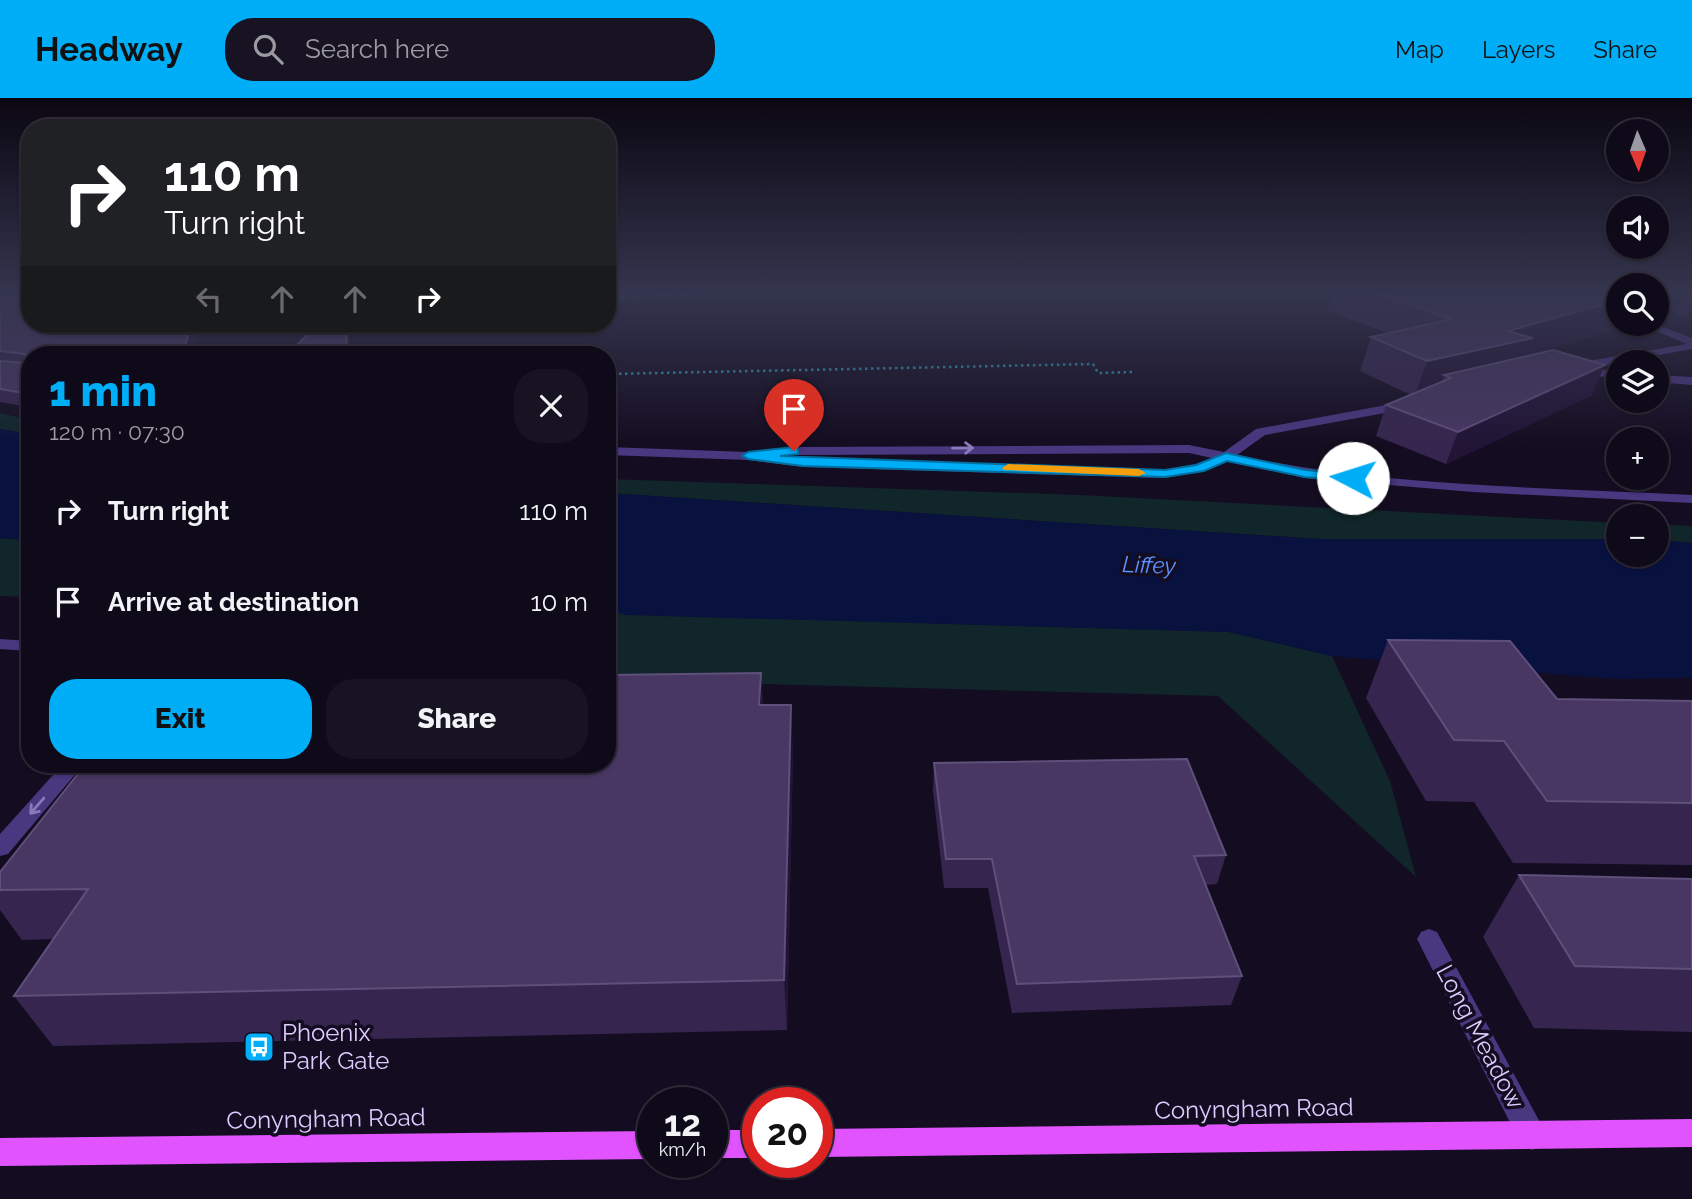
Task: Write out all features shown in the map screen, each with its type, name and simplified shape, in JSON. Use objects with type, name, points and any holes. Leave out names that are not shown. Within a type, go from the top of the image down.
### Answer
[{"type":"main road","name":"Conyngham Road","points":[[833,1143],[1692,1133]]},
{"type":"main road","name":"Conyngham Road","points":[[0,1153],[637,1145]]},
{"type":"street","points":[[1660,350],[1692,344]]},
{"type":"street","points":[[1606,360],[1565,368],[1606,374]]},
{"type":"street","points":[[1669,380],[1692,381]]},
{"type":"street","points":[[616,451],[748,456],[803,463],[1165,474],[1199,468],[1226,457],[1261,432],[1420,402]]},
{"type":"street","points":[[748,456],[794,451],[1155,447],[1189,449],[1318,475],[1473,488],[1692,499]]},
{"type":"street","points":[[0,644],[21,645]]},
{"type":"street","points":[[0,848],[66,773]]},
{"type":"street","name":"Long Meadow","points":[[1429,939],[1532,1136]]},
{"type":"path","points":[[616,374],[1093,364],[1098,373],[1132,372]]},
{"type":"green space","points":[[0,413],[21,418],[21,432],[0,429]]},
{"type":"green space","points":[[616,479],[1079,495],[1606,522],[1606,539],[1320,539],[616,494]]},
{"type":"green space","points":[[1669,525],[1692,526],[1692,543],[1669,541]]},
{"type":"green space","points":[[0,538],[21,539],[21,597],[0,596]]},
{"type":"green space","points":[[616,612],[1229,632],[1332,656],[1390,781],[1416,877],[1218,696],[616,680]]},
{"type":"water","points":[[0,429],[21,432],[21,539],[0,538]]},
{"type":"water","name":"Liffey","points":[[616,494],[1320,539],[1606,539],[1606,567],[1669,567],[1669,541],[1692,543],[1692,678],[1615,679],[1332,656],[1229,632],[625,615],[616,612]]},
{"type":"building","points":[[0,343],[186,343],[185,346],[21,346],[21,353],[0,351]]},
{"type":"building","points":[[299,343],[347,343],[347,346],[296,346]]},
{"type":"building","points":[[1386,343],[1508,343],[1427,361]]},
{"type":"building","points":[[1553,350],[1605,365],[1458,432],[1386,405],[1451,378],[1444,375]]},
{"type":"building","points":[[0,361],[21,363],[21,392],[0,389]]},
{"type":"building","points":[[1388,640],[1510,641],[1557,699],[1692,701],[1692,803],[1547,801],[1504,741],[1454,740]]},
{"type":"building","points":[[761,673],[759,705],[791,705],[784,980],[14,996],[88,889],[0,890],[0,872],[79,773],[616,773],[616,675]]},
{"type":"building","points":[[1187,759],[1226,855],[1194,856],[1242,976],[1017,984],[992,859],[946,859],[934,763]]},
{"type":"building","points":[[1519,875],[1692,879],[1692,969],[1575,966]]},
{"type":"slow traffic","points":[[1008,468],[1139,473]]},
{"type":"place","name":"Phoenix Park Gate","points":[[259,1047]]},
{"type":"route","points":[[794,451],[748,456],[803,463],[921,464],[1165,474],[1199,468],[1226,457],[1305,474],[1353,478]]}]
